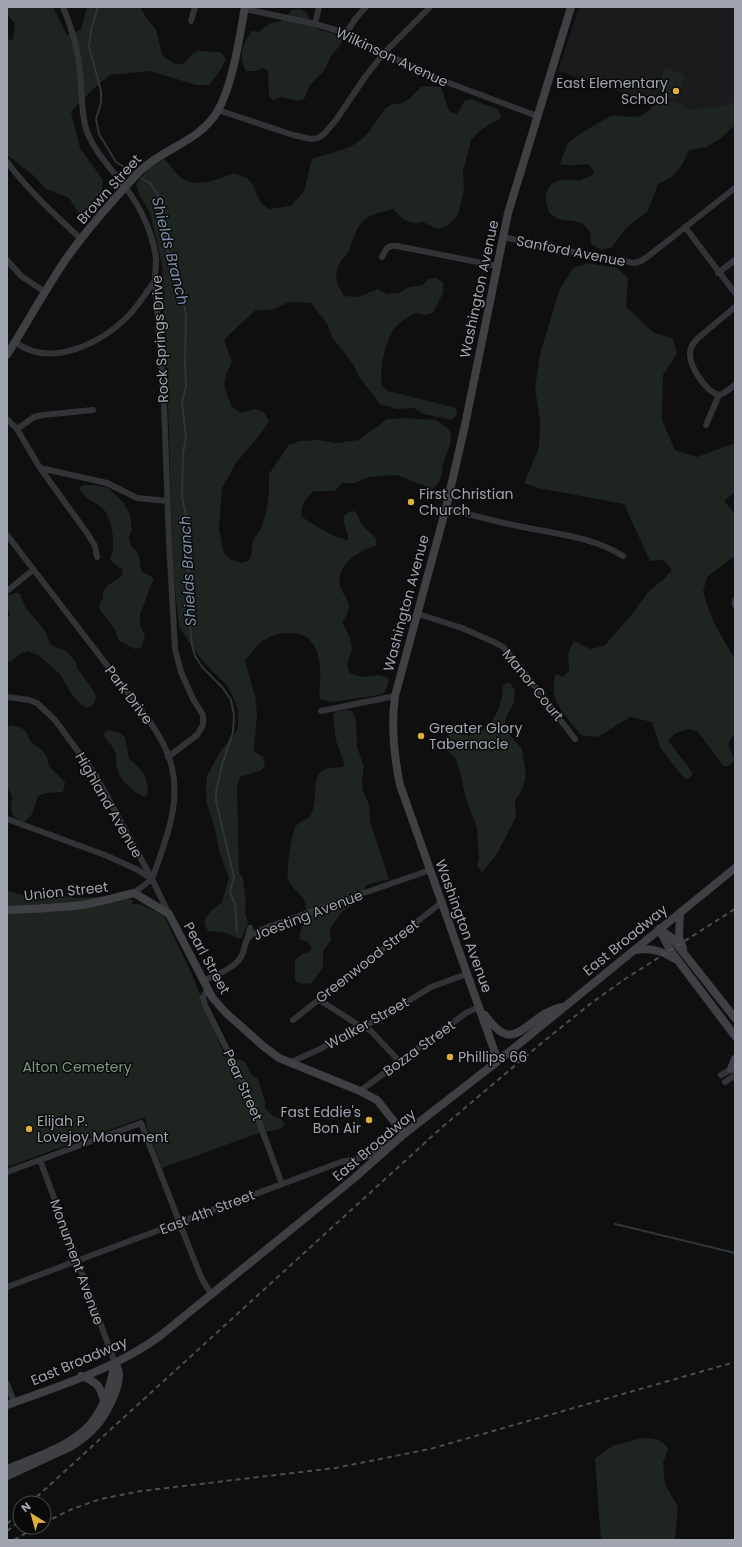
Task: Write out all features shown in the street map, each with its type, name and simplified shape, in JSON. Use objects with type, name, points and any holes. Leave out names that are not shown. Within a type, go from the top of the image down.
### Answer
[{"type":"main road","name":"Washington Avenue","points":[[498,1062],[399,781],[393,723],[395,696],[418,614],[427,572],[446,508],[465,425],[478,356],[513,194],[571,7]]},
{"type":"main road","name":"Brown Street","points":[[7,355],[45,292],[81,239],[125,187],[148,164],[202,129],[218,110],[224,97],[231,73],[245,8]]},
{"type":"main road","name":"East Broadway","points":[[10,1403],[115,1363],[145,1346],[352,1180],[404,1134],[498,1062],[735,868]]},
{"type":"main road","points":[[134,893],[169,914]]},
{"type":"main road","name":"Union Street","points":[[7,910],[59,908],[83,905],[119,898],[134,893]]},
{"type":"main road","points":[[680,913],[679,937],[685,955]]},
{"type":"main road","name":"Pearl Street","points":[[169,914],[208,990],[217,1004],[241,1027],[273,1055],[289,1063],[360,1091],[377,1100],[382,1104],[404,1134]]},
{"type":"main road","points":[[659,929],[671,937],[735,1018]]},
{"type":"main road","points":[[659,929],[666,944],[733,1034],[735,1043]]},
{"type":"main road","points":[[634,950],[656,950],[665,953],[679,962]]},
{"type":"main road","points":[[479,1007],[496,1030],[508,1035],[523,1030],[545,1013],[569,1003]]},
{"type":"main road","points":[[734,1070],[735,1059]]},
{"type":"main road","points":[[7,1469],[67,1442],[90,1424],[97,1416],[110,1387],[115,1363]]},
{"type":"main road","points":[[7,1476],[72,1446],[96,1426],[110,1404],[118,1382],[118,1370],[115,1363]]},
{"type":"main road","points":[[81,1376],[94,1381],[99,1387],[104,1401]]},
{"type":"street","name":"Rock Springs Drive","points":[[63,7],[78,54],[86,129],[102,159],[125,187],[140,212],[152,241],[156,261],[155,281],[164,404],[167,502],[175,648],[181,672],[203,715],[203,725],[197,735],[168,757]]},
{"type":"street","points":[[191,21],[195,7]]},
{"type":"street","points":[[315,24],[319,7]]},
{"type":"street","points":[[346,33],[356,18],[366,7]]},
{"type":"street","points":[[218,110],[293,135],[311,139],[318,138],[328,131],[365,77],[384,53],[430,7]]},
{"type":"street","name":"Wilkinson Avenue","points":[[245,8],[315,24],[346,33],[441,80],[537,116]]},
{"type":"street","points":[[7,162],[20,180],[36,197],[81,239]]},
{"type":"street","name":"Sanford Avenue","points":[[503,237],[557,249],[634,263],[641,260],[735,188]]},
{"type":"street","points":[[684,227],[735,293]]},
{"type":"street","points":[[382,257],[386,248],[389,246],[397,246],[497,266]]},
{"type":"street","points":[[7,260],[21,276],[45,292]]},
{"type":"street","points":[[718,272],[735,260]]},
{"type":"street","points":[[15,342],[36,351],[54,353],[73,350],[93,342],[112,330],[130,314],[155,281]]},
{"type":"street","points":[[719,395],[712,392],[692,366],[690,352],[692,345],[735,307]]},
{"type":"street","points":[[706,425],[719,395],[735,385]]},
{"type":"street","points":[[17,429],[34,417],[93,410]]},
{"type":"street","points":[[7,419],[17,429],[40,468],[87,532],[95,546],[97,557]]},
{"type":"street","points":[[40,468],[107,483],[137,498],[167,502]]},
{"type":"street","points":[[446,508],[523,527],[573,536],[610,548],[623,556]]},
{"type":"street","name":"Park Drive","points":[[7,536],[146,716],[162,742],[172,768],[174,782],[173,809],[152,879]]},
{"type":"street","points":[[7,591],[33,570]]},
{"type":"street","name":"Manor Court","points":[[418,614],[462,628],[503,647],[575,739]]},
{"type":"street","points":[[321,711],[395,696]]},
{"type":"street","name":"Highland Avenue","points":[[7,697],[29,700],[37,703],[55,720],[96,776],[152,879]]},
{"type":"street","points":[[7,819],[111,858],[136,869],[152,879],[134,893]]},
{"type":"street","name":"Joesting Avenue","points":[[203,981],[233,966],[242,956],[244,944],[247,939],[255,933],[301,915],[430,870]]},
{"type":"street","name":"Pearl Street","points":[[152,879],[169,914]]},
{"type":"street","name":"Greenwood Street","points":[[293,1020],[442,902]]},
{"type":"street","points":[[247,939],[250,928]]},
{"type":"street","name":"Walker Street","points":[[289,1063],[320,1049],[348,1031],[376,1022],[432,987],[467,974]]},
{"type":"street","name":"Pear Street","points":[[208,990],[203,997],[205,1005],[248,1092],[282,1184]]},
{"type":"street","points":[[318,999],[360,1026],[370,1030],[399,1062]]},
{"type":"street","name":"Bozza Street","points":[[360,1091],[466,1013],[479,1007]]},
{"type":"street","points":[[721,1075],[734,1070]]},
{"type":"street","points":[[725,1082],[734,1070]]},
{"type":"street","points":[[7,1172],[141,1123],[200,1275],[211,1294]]},
{"type":"street","name":"East 4th Street","points":[[7,1287],[349,1159],[369,1156],[404,1134]]},
{"type":"street","name":"Monument Avenue","points":[[40,1160],[115,1363]]},
{"type":"street","points":[[7,1384],[10,1403]]},
{"type":"shaded area","name":"East Elementary School","points":[[579,7],[735,7],[735,118],[677,111],[558,71]]},
{"type":"green space","points":[[7,7],[53,7],[67,35],[81,30],[87,7],[140,7],[147,19],[156,29],[162,55],[175,64],[182,64],[187,61],[191,55],[198,51],[220,52],[226,59],[220,71],[209,85],[196,85],[150,71],[110,75],[92,90],[71,112],[80,148],[103,180],[102,192],[84,214],[78,212],[69,198],[46,189],[34,176],[7,155],[7,39],[13,40],[15,23],[7,14]]},
{"type":"green space","points":[[300,9],[306,12],[316,28],[336,34],[343,39],[339,47],[332,54],[324,71],[310,85],[304,99],[298,101],[282,97],[273,100],[269,97],[268,71],[264,68],[255,71],[246,71],[242,60],[242,50],[252,31],[259,32],[266,26],[282,21],[292,10]]},
{"type":"green space","points":[[665,67],[685,75],[676,100],[665,95],[658,88]]},
{"type":"green space","points":[[422,86],[441,87],[449,111],[457,114],[465,100],[471,99],[499,110],[501,118],[481,130],[471,140],[463,172],[464,190],[458,215],[447,226],[438,229],[423,222],[414,223],[406,221],[393,209],[372,215],[365,219],[357,229],[349,251],[341,261],[336,279],[344,296],[358,297],[378,289],[387,294],[399,293],[409,287],[423,285],[428,279],[436,278],[443,282],[443,293],[433,313],[425,315],[415,313],[399,324],[391,333],[382,364],[381,380],[382,386],[388,391],[456,408],[457,414],[452,420],[424,414],[414,408],[396,409],[380,404],[359,377],[353,364],[332,337],[328,325],[311,303],[289,302],[271,310],[256,310],[224,340],[232,361],[224,384],[232,407],[242,413],[255,409],[264,412],[269,421],[236,463],[222,488],[219,529],[224,553],[230,559],[241,563],[248,561],[251,556],[253,541],[261,528],[267,509],[269,474],[289,445],[300,441],[319,440],[336,443],[359,440],[387,419],[405,418],[436,420],[450,430],[451,434],[450,446],[443,465],[439,483],[432,489],[397,475],[369,477],[355,483],[342,483],[335,491],[314,491],[303,506],[302,517],[331,534],[348,540],[344,518],[348,512],[355,511],[362,525],[376,538],[376,546],[362,551],[355,556],[344,567],[341,574],[339,581],[341,589],[349,606],[348,612],[342,623],[352,646],[351,654],[347,663],[349,673],[362,677],[378,675],[388,677],[388,685],[384,693],[379,695],[332,702],[321,699],[319,695],[320,665],[318,655],[314,646],[308,639],[300,634],[282,633],[269,637],[253,650],[245,661],[255,696],[257,714],[254,748],[255,752],[263,757],[265,765],[262,770],[240,777],[237,787],[239,872],[243,879],[246,902],[245,913],[248,922],[242,938],[239,939],[226,933],[208,931],[205,925],[205,920],[210,912],[222,902],[229,877],[220,854],[214,825],[207,804],[207,776],[220,752],[238,729],[238,709],[228,686],[198,655],[179,627],[173,569],[162,265],[150,213],[140,196],[136,184],[148,169],[164,159],[184,180],[198,183],[206,182],[234,173],[247,178],[253,185],[262,204],[269,209],[291,206],[304,191],[312,159],[348,148],[361,140],[390,105],[404,102],[413,96]]},
{"type":"green space","points":[[670,102],[679,103],[693,110],[705,107],[712,108],[735,102],[735,125],[722,137],[707,147],[689,150],[678,171],[670,178],[658,184],[648,211],[626,228],[612,247],[602,250],[591,244],[590,232],[582,223],[558,219],[549,213],[546,202],[547,193],[552,184],[562,180],[579,181],[592,175],[594,171],[588,164],[560,164],[568,143],[584,131],[614,115],[631,117],[639,116],[646,113],[653,106]]},
{"type":"green space","points":[[587,263],[617,268],[628,278],[626,307],[653,332],[673,339],[677,354],[663,375],[662,420],[675,450],[697,457],[735,443],[735,492],[724,501],[735,514],[735,556],[707,577],[703,592],[713,621],[735,660],[735,735],[728,744],[734,759],[733,763],[728,766],[723,766],[698,732],[688,729],[676,733],[670,738],[669,742],[693,773],[688,779],[684,778],[661,749],[652,722],[630,717],[598,737],[581,735],[564,714],[556,700],[554,692],[556,674],[563,677],[569,670],[568,653],[574,641],[590,649],[604,646],[629,618],[649,591],[663,580],[672,570],[663,560],[650,561],[624,504],[538,488],[524,483],[539,448],[540,421],[535,388],[540,354],[559,291],[573,268]]},
{"type":"green space","points":[[84,485],[96,485],[108,488],[124,503],[130,515],[132,531],[129,537],[131,546],[139,555],[142,572],[154,578],[140,614],[140,624],[145,637],[141,648],[135,649],[119,641],[114,628],[100,610],[99,605],[103,599],[104,591],[108,585],[122,576],[123,570],[111,561],[113,541],[109,519],[101,507],[87,498],[81,491],[80,487]]},
{"type":"green space","points":[[19,593],[26,608],[45,631],[51,645],[66,651],[76,662],[77,668],[95,693],[96,699],[94,704],[88,708],[81,705],[71,693],[60,674],[38,655],[27,651],[20,654],[10,662],[7,661],[7,619],[10,615],[7,604],[8,596]]},
{"type":"green space","points":[[509,682],[515,690],[514,703],[507,715],[505,723],[510,735],[522,749],[526,775],[523,788],[515,801],[516,817],[497,854],[482,872],[477,866],[479,859],[477,828],[466,799],[456,759],[444,747],[442,740],[450,733],[472,735],[486,728],[499,708],[503,685]]},
{"type":"green space","points":[[337,711],[352,711],[356,720],[357,747],[364,766],[362,781],[363,791],[369,804],[370,822],[389,879],[367,885],[355,903],[342,912],[330,929],[331,941],[323,951],[322,969],[312,983],[305,984],[295,980],[295,960],[302,954],[309,952],[312,948],[308,942],[300,939],[306,912],[305,903],[288,879],[291,843],[296,826],[311,815],[317,777],[321,771],[344,766],[336,741],[333,715]]},
{"type":"green space","points":[[11,725],[25,730],[31,742],[43,751],[47,757],[49,766],[65,782],[63,792],[46,793],[38,796],[32,814],[24,823],[13,816],[11,808],[12,796],[7,786],[7,727]]},
{"type":"green space","points":[[108,730],[120,733],[125,737],[129,759],[141,770],[147,783],[148,794],[144,797],[135,792],[124,781],[118,772],[115,752],[104,733]]},
{"type":"green space","name":"Alton Cemetery","points":[[7,891],[28,896],[41,891],[75,898],[113,895],[133,900],[132,904],[140,904],[164,916],[192,975],[225,1057],[245,1062],[251,1074],[258,1079],[265,1102],[265,1108],[273,1116],[281,1119],[285,1124],[281,1129],[259,1133],[162,1168],[146,1124],[145,1117],[7,1167]]},
{"type":"green space","points":[[641,1438],[660,1441],[666,1445],[668,1449],[663,1463],[665,1484],[678,1507],[675,1540],[601,1540],[595,1458],[612,1446]]},
{"type":"waterway","name":"Shields Branch","points":[[98,7],[91,30],[89,47],[101,91],[101,103],[96,119],[99,134],[116,162],[132,172]]},
{"type":"waterway","name":"Shields Branch","points":[[141,178],[150,183],[158,195],[163,212],[167,249],[182,293],[186,315],[186,386],[182,403],[186,437],[183,454],[182,496],[189,531],[188,558],[189,592],[191,600],[189,617],[192,645],[195,656],[203,668],[223,688],[231,700],[234,715],[233,732],[222,765],[216,792],[216,801],[234,877],[230,893],[235,903],[237,933]]},
{"type":"waterway","name":"Shields Branch","points":[[615,1224],[735,1253]]},
{"type":"railway","points":[[39,1495],[440,1129],[538,1046],[590,1004],[625,979],[735,909]]},
{"type":"railway","points":[[52,1519],[72,1509],[101,1499],[141,1491],[335,1468],[430,1449],[735,1362]]},
{"type":"railway","points":[[7,1524],[12,1519]]},
{"type":"railway","points":[[7,1531],[12,1527]]},
{"type":"railway","points":[[14,1540],[22,1535]]},
{"type":"place","name":"East Elementary School","points":[[676,91]]},
{"type":"place","name":"First Christian Church","points":[[411,502]]},
{"type":"place","name":"Greater Glory Tabernacle","points":[[421,736]]},
{"type":"place","name":"Phillips 66","points":[[450,1057]]},
{"type":"place","name":"Fast Eddie's Bon Air","points":[[369,1120]]},
{"type":"place","name":"Elijah P. Lovejoy Monument","points":[[29,1129]]}]
